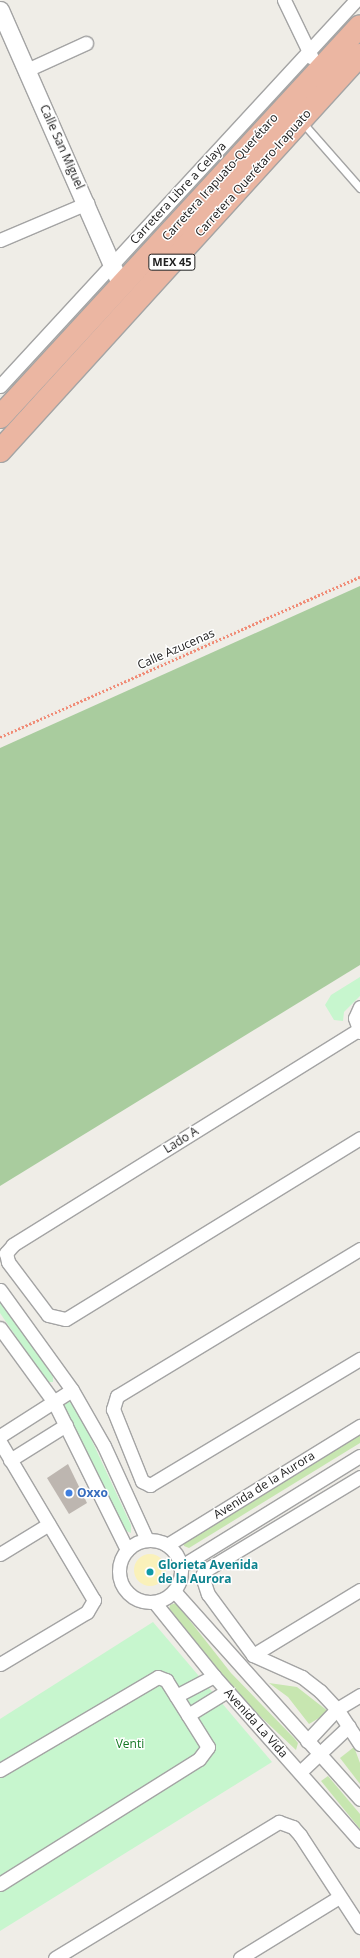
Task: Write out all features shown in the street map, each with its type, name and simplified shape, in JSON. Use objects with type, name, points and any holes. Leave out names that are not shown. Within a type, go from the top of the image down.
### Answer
[{"type":"highway","name":"Carretera Irapuato-Querétaro","points":[[0,417],[360,26]]},
{"type":"highway","name":"Carretera Querétaro-Irapuato","points":[[0,451],[360,55]]},
{"type":"highway","points":[[318,71],[328,90]]},
{"type":"street","points":[[284,0],[318,71]]},
{"type":"street","name":"Carretera Libre a Celaya","points":[[0,386],[356,0]]},
{"type":"street","name":"Calle San Miguel","points":[[0,10],[87,203],[121,286]]},
{"type":"street","points":[[27,70],[86,43]]},
{"type":"street","points":[[0,240],[87,203]]},
{"type":"street","points":[[359,1031],[355,1018],[360,1007]]},
{"type":"street","name":"Lado A","points":[[359,1031],[13,1245],[6,1253],[8,1262],[48,1315],[59,1320],[66,1319],[360,1138]]},
{"type":"street","points":[[360,1248],[117,1396],[113,1409],[142,1481],[150,1484],[360,1359]]},
{"type":"street","points":[[0,1290],[72,1390],[104,1446],[147,1540]]},
{"type":"street","points":[[0,1328],[54,1402],[127,1550]]},
{"type":"street","points":[[0,1436],[72,1390]]},
{"type":"street","points":[[10,1460],[66,1425]]},
{"type":"street","name":"Avenida de la Aurora","points":[[167,1545],[360,1426]]},
{"type":"street","points":[[0,1442],[90,1589],[94,1604],[0,1664]]},
{"type":"street","points":[[180,1567],[167,1545],[147,1540],[127,1550],[119,1568],[123,1588],[139,1600],[155,1603],[174,1591],[180,1567],[360,1456]]},
{"type":"street","points":[[360,1477],[204,1570],[203,1584],[208,1594],[254,1655],[302,1677],[337,1709],[360,1744]]},
{"type":"street","points":[[0,1554],[49,1524]]},
{"type":"street","points":[[254,1655],[360,1590]]},
{"type":"street","points":[[174,1591],[360,1799]]},
{"type":"street","name":"Avenida La Vida","points":[[155,1603],[214,1676],[360,1841]]},
{"type":"street","points":[[176,1696],[214,1676]]},
{"type":"street","points":[[0,1770],[154,1678],[164,1678],[207,1743],[204,1757],[0,1884]]},
{"type":"street","points":[[188,1715],[227,1691]]},
{"type":"street","points":[[307,1741],[337,1709],[360,1695]]},
{"type":"street","points":[[300,1772],[349,1726]]},
{"type":"street","points":[[56,1958],[279,1822],[293,1827],[300,1835],[339,1897],[359,1922]]},
{"type":"street","points":[[240,1958],[339,1897]]},
{"type":"lane","points":[[300,121],[360,188]]},
{"type":"path","name":"Calle Azucenas","points":[[0,737],[360,576]]},
{"type":"green space","points":[[360,586],[360,965],[0,1186],[0,748]]},
{"type":"green space","points":[[360,977],[360,996],[344,1012],[343,1021],[334,1020],[325,1005],[331,995]]},
{"type":"green space","points":[[0,1302],[24,1332],[53,1377],[53,1382],[47,1382],[0,1313]]},
{"type":"green space","points":[[68,1401],[74,1402],[131,1525],[131,1533],[124,1530],[63,1407]]},
{"type":"green space","points":[[360,1430],[360,1443],[189,1548],[184,1546],[183,1542]]},
{"type":"green space","points":[[176,1603],[231,1673],[294,1738],[298,1743],[296,1750],[231,1689],[169,1611],[170,1605]]},
{"type":"green space","name":"Venti","points":[[153,1622],[272,1762],[0,1931],[0,1719]]},
{"type":"green space","points":[[269,1683],[297,1687],[329,1712],[309,1724],[288,1697]]},
{"type":"green space","points":[[354,1747],[360,1763],[360,1784],[340,1758]]},
{"type":"green space","points":[[328,1776],[360,1814],[360,1829],[321,1781]]},
{"type":"sand","name":"Glorieta Avenida de la Aurora","points":[[150,1554],[159,1557],[163,1561],[166,1570],[163,1579],[159,1583],[150,1586],[141,1583],[137,1579],[134,1570],[137,1561],[141,1557]]},
{"type":"building","points":[[68,1464],[87,1503],[69,1514],[47,1478]]},
{"type":"place","name":"Oxxo","points":[[69,1493]]},
{"type":"place","name":"Glorieta Avenida de la Aurora","points":[[150,1572]]}]
